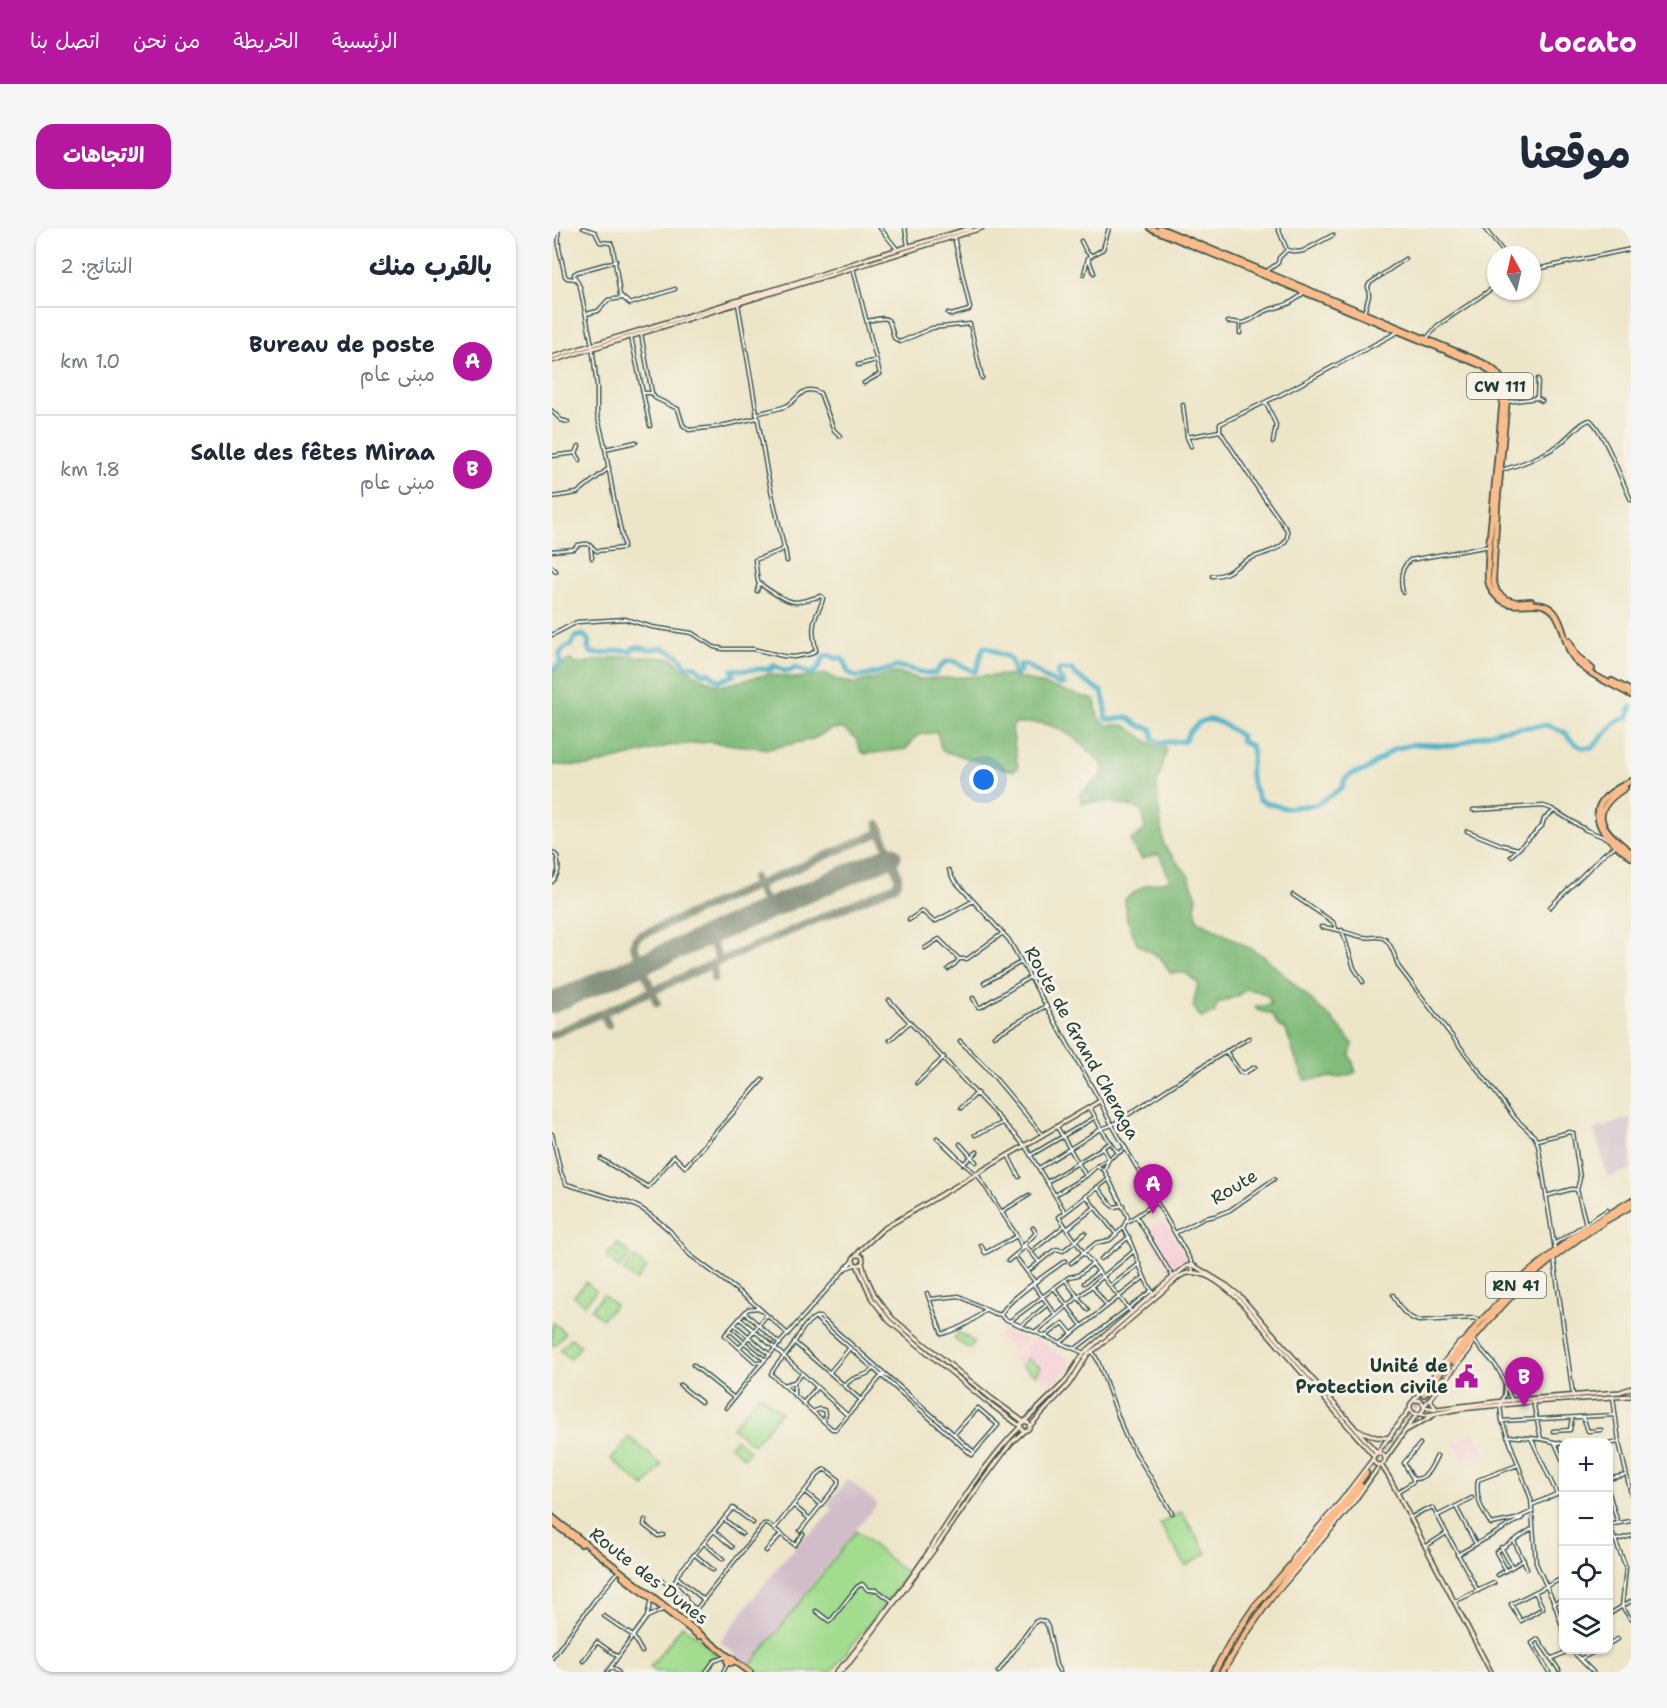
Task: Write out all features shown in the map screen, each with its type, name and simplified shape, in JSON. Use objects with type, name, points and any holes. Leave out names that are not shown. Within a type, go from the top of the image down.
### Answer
[{"type":"highway","name":"RN 41","points":[[1471,1339],[1481,1321],[1554,1250],[1631,1201]]},
{"type":"highway","name":"RN 41","points":[[1427,1396],[1471,1339],[1554,1250],[1631,1206]]},
{"type":"highway","points":[[1214,1672],[1255,1606],[1368,1474],[1344,1510],[1272,1595],[1243,1636],[1222,1672]]},
{"type":"main road","name":"CW 111","points":[[1150,228],[1398,332],[1492,368],[1504,383],[1507,402],[1492,574],[1494,586],[1499,595],[1508,601],[1520,603],[1538,601],[1547,603],[1553,609]]},
{"type":"main road","name":"CW 111","points":[[1160,228],[1364,313],[1486,368],[1496,378],[1503,398],[1489,583],[1497,597],[1512,605],[1539,604],[1553,609]]},
{"type":"main road","points":[[1553,609],[1575,660],[1592,673],[1631,693]]},
{"type":"main road","points":[[1631,783],[1608,795],[1598,814],[1600,827],[1610,840],[1631,855]]},
{"type":"main road","points":[[1631,783],[1605,804],[1602,818],[1608,833],[1631,855]]},
{"type":"main road","name":"Route des Dunes","points":[[552,1520],[651,1599],[686,1622],[729,1659],[750,1672]]},
{"type":"main road","name":"Route des Dunes","points":[[552,1520],[745,1672]]},
{"type":"street","points":[[558,228],[559,248],[565,276],[575,278]]},
{"type":"street","points":[[583,228],[595,232],[600,242],[611,243],[614,248],[620,295],[630,304],[675,289]]},
{"type":"street","points":[[880,228],[897,250]]},
{"type":"street","points":[[905,228],[909,247]]},
{"type":"street","points":[[552,359],[971,228]]},
{"type":"street","points":[[593,347],[982,228]]},
{"type":"street","points":[[1084,274],[1089,257],[1103,249],[1109,228]]},
{"type":"street","points":[[1278,228],[1287,250]]},
{"type":"street","points":[[1484,228],[1499,246]]},
{"type":"street","points":[[1287,250],[1303,251],[1333,235]]},
{"type":"street","points":[[948,313],[951,315],[970,308],[954,237]]},
{"type":"street","points":[[1081,241],[1094,273]]},
{"type":"street","points":[[1541,268],[1631,249]]},
{"type":"street","points":[[1265,272],[1278,263],[1279,258],[1287,250]]},
{"type":"street","points":[[1364,313],[1370,283],[1406,259]]},
{"type":"street","points":[[552,551],[574,549],[584,544],[588,544],[594,550],[603,551],[624,547],[597,414],[593,347],[580,287],[574,274],[616,261]]},
{"type":"street","points":[[853,268],[880,374],[864,383]]},
{"type":"street","points":[[1228,322],[1240,323],[1252,320],[1262,313],[1289,304],[1304,292]]},
{"type":"street","points":[[1425,341],[1437,326],[1487,292]]},
{"type":"street","points":[[585,314],[598,311],[608,300],[622,298]]},
{"type":"street","points":[[738,304],[775,511],[787,561]]},
{"type":"street","points":[[867,321],[887,319],[891,323],[894,338],[900,342],[932,328],[970,324],[982,378]]},
{"type":"street","points":[[1240,323],[1240,333]]},
{"type":"street","points":[[1212,576],[1231,572],[1246,560],[1281,546],[1288,535],[1287,530],[1220,431],[1221,424],[1398,332]]},
{"type":"street","points":[[641,334],[652,393],[655,398],[679,410],[683,425],[689,430],[716,427],[757,416],[786,406],[802,392],[813,389],[820,393],[834,430],[840,436]]},
{"type":"street","points":[[631,337],[650,426]]},
{"type":"street","points":[[858,365],[876,360]]},
{"type":"street","points":[[1537,398],[1538,379]]},
{"type":"street","points":[[643,393],[652,393]]},
{"type":"street","points":[[1507,402],[1537,398],[1542,401]]},
{"type":"street","points":[[1266,402],[1276,424],[1273,442]]},
{"type":"street","points":[[1183,405],[1187,437],[1191,446]]},
{"type":"street","points":[[552,411],[561,420],[568,422]]},
{"type":"street","points":[[1501,470],[1515,466],[1555,447],[1568,438],[1584,421],[1590,420],[1594,423],[1605,444],[1631,500]]},
{"type":"street","points":[[1187,437],[1220,431]]},
{"type":"street","points":[[605,449],[636,442]]},
{"type":"street","points":[[576,453],[579,446]]},
{"type":"street","points":[[552,456],[576,453]]},
{"type":"street","points":[[576,453],[580,460]]},
{"type":"street","points":[[552,497],[577,493],[609,468]]},
{"type":"street","points":[[1403,593],[1401,577],[1405,565],[1410,560],[1490,546]]},
{"type":"street","points":[[591,547],[592,558]]},
{"type":"street","points":[[757,591],[759,584],[755,560],[782,550],[784,547]]},
{"type":"street","points":[[552,567],[556,572]]},
{"type":"street","points":[[552,635],[576,622],[625,619],[692,633],[723,650],[753,649],[794,657],[814,652],[816,648],[813,636],[814,625],[823,598],[821,596],[793,602],[759,584]]},
{"type":"street","points":[[1473,810],[1541,806],[1610,840]]},
{"type":"street","points":[[1511,856],[1554,811]]},
{"type":"street","points":[[1595,834],[1600,827]]},
{"type":"street","points":[[1467,831],[1518,849]]},
{"type":"street","points":[[1550,907],[1616,846]]},
{"type":"street","points":[[552,852],[557,856],[559,870],[552,882]]},
{"type":"street","name":"Route de Grand Cheraga","points":[[949,870],[954,879],[1003,933],[1021,962],[1193,1265],[1193,1272]]},
{"type":"street","points":[[1293,895],[1333,922],[1336,928]]},
{"type":"street","points":[[909,920],[922,911],[936,921],[973,901]]},
{"type":"street","points":[[1321,927],[1336,928],[1365,938],[1380,936],[1385,939],[1392,947],[1398,966],[1515,1119],[1537,1140],[1573,1395]]},
{"type":"street","points":[[1342,930],[1354,969],[1364,982]]},
{"type":"street","points":[[925,948],[939,939],[959,959],[967,959],[1003,933]]},
{"type":"street","points":[[948,969],[959,959]]},
{"type":"street","points":[[984,983],[1021,962]]},
{"type":"street","points":[[972,999],[978,1006],[981,1006],[1030,977]]},
{"type":"street","points":[[889,1000],[1025,1146],[1065,1212]]},
{"type":"street","points":[[994,1036],[1046,1006]]},
{"type":"street","points":[[890,1040],[910,1022]]},
{"type":"street","points":[[1038,1168],[1101,1129],[1112,1125],[1249,1038]]},
{"type":"street","points":[[960,1041],[986,1067],[1044,1135]]},
{"type":"street","points":[[1226,1052],[1241,1073],[1254,1067]]},
{"type":"street","points":[[917,1083],[944,1057]]},
{"type":"street","points":[[601,1159],[648,1187],[674,1156],[685,1167],[763,1078]]},
{"type":"street","points":[[961,1107],[976,1093]]},
{"type":"street","points":[[726,1408],[843,1269],[883,1229],[1100,1101]]},
{"type":"street","points":[[1090,1107],[1094,1118],[1118,1153]]},
{"type":"street","points":[[1031,1155],[1094,1118]]},
{"type":"street","points":[[975,1135],[1004,1122]]},
{"type":"street","points":[[1057,1127],[1086,1176]]},
{"type":"street","points":[[1537,1140],[1573,1133],[1580,1178],[1577,1190],[1586,1224]]},
{"type":"street","points":[[552,1134],[561,1173],[566,1184],[642,1209],[670,1231],[690,1255],[759,1308],[788,1334]]},
{"type":"street","points":[[937,1138],[963,1165],[976,1174],[1022,1247],[1036,1233],[1033,1228]]},
{"type":"street","points":[[1047,1182],[1110,1143]]},
{"type":"street","points":[[960,1144],[976,1162]]},
{"type":"street","points":[[1103,1148],[1109,1158]]},
{"type":"street","points":[[1055,1195],[1126,1148]]},
{"type":"street","points":[[963,1165],[977,1152]]},
{"type":"street","points":[[1008,1155],[1018,1177]]},
{"type":"street","points":[[1104,1170],[1109,1158]]},
{"type":"street","points":[[1071,1263],[1096,1243],[1110,1240],[1124,1228],[1128,1217],[1104,1170],[1097,1166]]},
{"type":"street","points":[[1108,1179],[1059,1217],[1092,1264],[1132,1312]]},
{"type":"street","name":"Route","points":[[1175,1233],[1205,1218],[1230,1210],[1274,1179]]},
{"type":"street","points":[[1097,1187],[1112,1206],[1122,1205]]},
{"type":"street","points":[[1546,1196],[1572,1189],[1577,1190]]},
{"type":"street","points":[[1001,1212],[1029,1195]]},
{"type":"street","points":[[1086,1196],[1116,1234]]},
{"type":"street","points":[[1126,1222],[1157,1202]]},
{"type":"street","points":[[1067,1229],[1095,1207]]},
{"type":"street","points":[[1554,1250],[1607,1210]]},
{"type":"street","points":[[1136,1216],[1173,1277]]},
{"type":"street","points":[[1031,1252],[1065,1225]]},
{"type":"street","points":[[1124,1228],[1152,1293]]},
{"type":"street","points":[[1027,1272],[1053,1251],[1057,1249],[1063,1251],[1085,1233]]},
{"type":"street","points":[[981,1245],[985,1253],[1017,1236]]},
{"type":"street","points":[[1101,1259],[1129,1237]]},
{"type":"street","points":[[866,1245],[862,1260],[865,1274],[875,1296],[892,1318],[1030,1426]]},
{"type":"street","points":[[1008,1261],[1026,1246],[1039,1262]]},
{"type":"street","points":[[1036,1332],[1134,1251]]},
{"type":"street","points":[[857,1256],[862,1260]]},
{"type":"street","points":[[1015,1256],[1056,1315]]},
{"type":"street","points":[[853,1260],[872,1299],[885,1317],[1021,1428],[1028,1430],[1069,1384],[1086,1353]]},
{"type":"street","points":[[843,1269],[856,1265],[862,1260]]},
{"type":"street","points":[[1001,1315],[1005,1307],[1065,1261]]},
{"type":"street","points":[[1010,1321],[1069,1277],[1078,1275],[1092,1264]]},
{"type":"street","points":[[1111,1286],[1139,1264]]},
{"type":"street","points":[[929,1300],[959,1296],[1045,1337],[1086,1353],[1092,1351],[1152,1293],[1187,1266],[1193,1265],[1226,1285],[1240,1296],[1356,1429],[1375,1455],[1376,1464],[1381,1465],[1389,1477],[1491,1672]]},
{"type":"street","points":[[1084,1283],[1099,1271]]},
{"type":"street","points":[[838,1672],[850,1662],[923,1565],[1011,1443],[1024,1421],[1065,1382],[1086,1353],[1132,1312],[1180,1276],[1193,1272],[1204,1275],[1238,1299],[1375,1455]]},
{"type":"street","points":[[1060,1343],[1144,1278]]},
{"type":"street","points":[[1065,1280],[1088,1310]]},
{"type":"street","points":[[1092,1286],[1107,1306]]},
{"type":"street","points":[[1054,1288],[1082,1326]]},
{"type":"street","points":[[927,1293],[942,1334],[978,1318],[986,1309]]},
{"type":"street","points":[[1393,1294],[1405,1314],[1411,1319],[1419,1321],[1474,1318],[1481,1321]]},
{"type":"street","points":[[1021,1326],[1048,1304]]},
{"type":"street","points":[[759,1308],[749,1309],[726,1335],[755,1362],[764,1362]]},
{"type":"street","points":[[1075,1349],[1097,1331],[1132,1312]]},
{"type":"street","points":[[745,1313],[780,1344]]},
{"type":"street","points":[[740,1348],[767,1315]]},
{"type":"street","points":[[816,1317],[873,1369],[954,1434],[973,1453]]},
{"type":"street","points":[[883,1375],[835,1429],[832,1429],[771,1375],[771,1372],[812,1318],[820,1317],[973,1453]]},
{"type":"street","points":[[740,1319],[847,1415]]},
{"type":"street","points":[[1045,1337],[1063,1323],[1072,1334]]},
{"type":"street","points":[[735,1324],[770,1355]]},
{"type":"street","points":[[730,1330],[764,1362]]},
{"type":"street","points":[[1290,1565],[1296,1553],[1341,1501],[1390,1438],[1410,1409],[1411,1403],[1459,1343],[1471,1339],[1498,1368],[1512,1402]]},
{"type":"street","points":[[794,1342],[861,1400]]},
{"type":"street","points":[[830,1372],[850,1348]]},
{"type":"street","points":[[1092,1351],[1098,1361],[1125,1435],[1172,1513]]},
{"type":"street","points":[[693,1365],[734,1398]]},
{"type":"street","points":[[845,1386],[854,1377],[867,1374],[873,1369]]},
{"type":"street","points":[[783,1385],[794,1383],[802,1374]]},
{"type":"street","points":[[794,1383],[794,1395]]},
{"type":"street","points":[[1505,1383],[1501,1403],[1502,1421],[1532,1505],[1536,1563],[1559,1616]]},
{"type":"street","points":[[680,1385],[701,1402]]},
{"type":"street","points":[[803,1403],[818,1387]]},
{"type":"street","points":[[1410,1409],[1412,1412],[1425,1415],[1437,1411],[1501,1403],[1620,1392],[1631,1388]]},
{"type":"street","points":[[1272,1595],[1282,1588],[1351,1506],[1419,1414],[1427,1396]]},
{"type":"street","points":[[1427,1396],[1437,1411]]},
{"type":"street","points":[[1512,1402],[1631,1396]]},
{"type":"street","points":[[1613,1397],[1619,1442],[1631,1494]]},
{"type":"street","points":[[1414,1400],[1420,1400],[1424,1406],[1437,1411]]},
{"type":"street","points":[[1533,1402],[1541,1439]]},
{"type":"street","points":[[954,1434],[978,1407],[998,1425],[973,1453]]},
{"type":"street","points":[[813,1412],[824,1410],[824,1422]]},
{"type":"street","points":[[1404,1432],[1437,1411]]},
{"type":"street","points":[[1502,1421],[1615,1415]]},
{"type":"street","points":[[1583,1417],[1588,1431],[1601,1430]]},
{"type":"street","points":[[1553,1431],[1570,1430],[1572,1418]]},
{"type":"street","points":[[838,1672],[922,1562],[956,1509],[1006,1442],[1021,1428]]},
{"type":"street","points":[[1356,1429],[1376,1437],[1390,1438]]},
{"type":"street","points":[[1507,1436],[1541,1439],[1559,1444]]},
{"type":"street","points":[[1531,1438],[1557,1494]]},
{"type":"street","points":[[1613,1443],[1619,1442]]},
{"type":"street","points":[[1555,1443],[1559,1452]]},
{"type":"street","points":[[1413,1479],[1404,1463],[1420,1444]]},
{"type":"street","points":[[1375,1455],[1383,1453],[1389,1477]]},
{"type":"street","points":[[1413,1479],[1426,1475],[1437,1456]]},
{"type":"street","points":[[1518,1465],[1478,1480],[1478,1497],[1491,1524],[1516,1519],[1531,1512]]},
{"type":"street","points":[[686,1622],[761,1526],[766,1523],[775,1528],[795,1545],[810,1519],[839,1482],[837,1479],[825,1469],[821,1471],[775,1528]]},
{"type":"street","points":[[1613,1478],[1626,1475]]},
{"type":"street","points":[[1397,1492],[1413,1482],[1413,1479]]},
{"type":"street","points":[[804,1492],[821,1505]]},
{"type":"street","points":[[1532,1505],[1561,1492]]},
{"type":"street","points":[[1437,1516],[1472,1498]]},
{"type":"street","points":[[794,1506],[810,1519]]},
{"type":"street","points":[[1456,1507],[1476,1545]]},
{"type":"street","points":[[693,1607],[685,1603],[686,1597],[675,1586],[677,1576],[733,1508],[753,1523]]},
{"type":"street","points":[[1410,1518],[1433,1508],[1478,1591]]},
{"type":"street","points":[[1613,1508],[1618,1523]]},
{"type":"street","points":[[1457,1555],[1531,1512]]},
{"type":"street","points":[[724,1519],[742,1534]]},
{"type":"street","points":[[645,1520],[644,1525],[658,1536],[663,1535]]},
{"type":"street","points":[[1613,1524],[1631,1521]]},
{"type":"street","points":[[1506,1570],[1496,1552],[1533,1528]]},
{"type":"street","points":[[714,1530],[732,1547]]},
{"type":"street","points":[[766,1551],[781,1534]]},
{"type":"street","points":[[1425,1547],[1446,1534]]},
{"type":"street","points":[[1613,1534],[1626,1568],[1622,1607],[1631,1619]]},
{"type":"street","points":[[1616,1540],[1631,1536]]},
{"type":"street","points":[[1513,1540],[1527,1568]]},
{"type":"street","points":[[704,1543],[723,1559]]},
{"type":"street","points":[[1502,1547],[1512,1567]]},
{"type":"street","points":[[694,1554],[713,1570]]},
{"type":"street","points":[[1498,1575],[1524,1560]]},
{"type":"street","points":[[552,1658],[618,1572]]},
{"type":"street","points":[[677,1576],[704,1600]]},
{"type":"street","points":[[661,1580],[669,1586],[675,1586]]},
{"type":"street","points":[[1534,1592],[1543,1608],[1521,1621],[1511,1604],[1534,1592],[1559,1580]]},
{"type":"street","points":[[1454,1602],[1494,1583]]},
{"type":"street","points":[[816,1611],[829,1621],[862,1584],[868,1590],[877,1590],[892,1601]]},
{"type":"street","points":[[675,1593],[678,1590]]},
{"type":"street","points":[[608,1672],[647,1617],[651,1599]]},
{"type":"street","points":[[1554,1603],[1561,1600]]},
{"type":"street","points":[[1613,1612],[1631,1602]]},
{"type":"street","points":[[647,1617],[666,1608]]},
{"type":"street","points":[[604,1616],[633,1636],[642,1652]]},
{"type":"street","points":[[998,1672],[1035,1622],[1039,1620],[1045,1622],[1048,1627],[1056,1665],[1060,1672]]},
{"type":"street","points":[[1550,1672],[1532,1643],[1538,1639],[1559,1670]]},
{"type":"street","points":[[1613,1642],[1618,1639]]},
{"type":"street","points":[[583,1660],[597,1642],[618,1657]]},
{"type":"street","points":[[1551,1659],[1562,1654]]},
{"type":"street","points":[[1575,1654],[1593,1672]]},
{"type":"street","points":[[1580,1659],[1590,1654]]},
{"type":"street","points":[[706,1672],[714,1661],[729,1659]]},
{"type":"street","points":[[723,1672],[729,1659]]},
{"type":"street","points":[[611,1667],[618,1672]]},
{"type":"shaded area","points":[[1631,1118],[1631,1170],[1608,1177],[1594,1130]]},
{"type":"shaded area","points":[[1164,1220],[1188,1262],[1171,1274],[1146,1230]]},
{"type":"shaded area","points":[[1005,1330],[1027,1340],[1016,1350],[997,1335]]},
{"type":"shaded area","points":[[1035,1338],[1069,1359],[1070,1364],[1053,1386],[1012,1362],[1012,1358]]},
{"type":"shaded area","points":[[1471,1432],[1476,1433],[1485,1455],[1465,1461],[1453,1444]]},
{"type":"shaded area","points":[[848,1479],[877,1504],[750,1665],[720,1642],[771,1575],[806,1535],[812,1533],[833,1510],[827,1504]]},
{"type":"green space","points":[[623,656],[672,658],[700,678],[721,686],[768,674],[796,678],[827,674],[839,681],[855,683],[889,673],[901,673],[919,679],[1007,675],[1095,700],[1098,718],[1107,725],[1125,725],[1150,743],[1167,749],[1157,785],[1164,846],[1188,875],[1197,897],[1195,908],[1198,920],[1264,956],[1337,1024],[1353,1044],[1350,1054],[1356,1072],[1346,1076],[1305,1080],[1286,1030],[1278,1026],[1272,1014],[1257,1010],[1255,1006],[1271,1005],[1268,996],[1257,991],[1246,989],[1237,996],[1218,1003],[1214,1013],[1201,1018],[1193,1006],[1198,983],[1185,973],[1170,973],[1161,958],[1138,945],[1127,920],[1125,899],[1146,885],[1170,880],[1159,854],[1142,859],[1130,841],[1145,829],[1142,810],[1112,803],[1081,803],[1080,794],[1102,776],[1103,765],[1082,745],[1058,728],[1039,723],[1015,723],[1012,728],[1018,768],[1012,771],[942,751],[937,732],[918,735],[906,749],[866,754],[861,752],[856,739],[843,729],[832,729],[813,739],[769,749],[709,742],[668,746],[590,766],[552,765],[552,673],[571,660],[576,664]]},
{"type":"green space","points":[[618,1243],[631,1255],[619,1268],[606,1257]]},
{"type":"green space","points":[[634,1257],[647,1268],[636,1281],[623,1270]]},
{"type":"green space","points":[[586,1282],[596,1291],[584,1305],[574,1296]]},
{"type":"green space","points":[[603,1295],[615,1305],[602,1319],[591,1309]]},
{"type":"green space","points":[[553,1322],[565,1333],[554,1346],[552,1344]]},
{"type":"green space","points":[[958,1332],[974,1342],[969,1349],[954,1339]]},
{"type":"green space","points":[[571,1338],[581,1346],[570,1359],[560,1350]]},
{"type":"green space","points":[[1027,1358],[1041,1368],[1036,1375],[1022,1366]]},
{"type":"green space","points":[[760,1394],[781,1412],[753,1445],[732,1427]]},
{"type":"green space","points":[[629,1437],[662,1465],[644,1487],[611,1459]]},
{"type":"green space","points":[[736,1439],[750,1451],[744,1458],[730,1446]]},
{"type":"green space","points":[[1181,1512],[1207,1553],[1186,1566],[1160,1524]]},
{"type":"green space","points":[[856,1531],[908,1574],[831,1672],[755,1672],[749,1667]]},
{"type":"green space","points":[[683,1625],[715,1654],[700,1672],[656,1672],[650,1667]]},
{"type":"waterway","points":[[552,669],[560,664],[560,653],[570,646],[575,637],[583,635],[589,640],[588,648],[591,653],[601,654],[621,650],[631,652],[633,648],[638,647],[649,650],[663,648],[678,655],[686,665],[696,667],[703,674],[709,672],[720,681],[734,675],[732,670],[771,670],[773,665],[785,671],[796,667],[811,673],[816,670],[824,656],[830,655],[833,658],[841,658],[845,662],[847,671],[858,677],[899,667],[936,673],[945,662],[950,661],[975,672],[982,650],[986,647],[1010,658],[1014,673],[1017,674],[1020,671],[1019,665],[1027,665],[1047,679],[1061,685],[1064,684],[1057,674],[1059,670],[1072,670],[1081,679],[1102,692],[1106,708],[1105,718],[1111,720],[1127,717],[1140,726],[1152,729],[1153,739],[1162,743],[1184,742],[1195,726],[1206,720],[1224,724],[1241,736],[1241,741],[1251,746],[1253,753],[1250,772],[1259,799],[1285,808],[1315,805],[1342,788],[1345,779],[1354,773],[1364,771],[1394,749],[1415,744],[1455,746],[1501,730],[1548,725],[1564,732],[1581,747],[1592,748],[1617,721],[1628,717],[1631,707]]},
{"type":"taxiway","points":[[552,1035],[895,886],[898,875],[878,824]]},
{"type":"taxiway","points":[[657,1003],[634,946],[639,936],[881,832]]},
{"type":"taxiway","points":[[754,878],[768,909]]},
{"type":"taxiway","points":[[709,935],[720,961]]},
{"type":"taxiway","points":[[713,964],[714,979]]},
{"type":"taxiway","points":[[603,1013],[608,1025]]},
{"type":"runway","points":[[552,1003],[891,856]]},
{"type":"tunnel","points":[[1366,1473],[1424,1394]]},
{"type":"place","name":"Bureau de poste","points":[[1153,1214]]},
{"type":"place","name":"Unité de Protection civile","points":[[1466,1376]]},
{"type":"place","name":"Salle des fêtes Miraa","points":[[1524,1407]]}]
